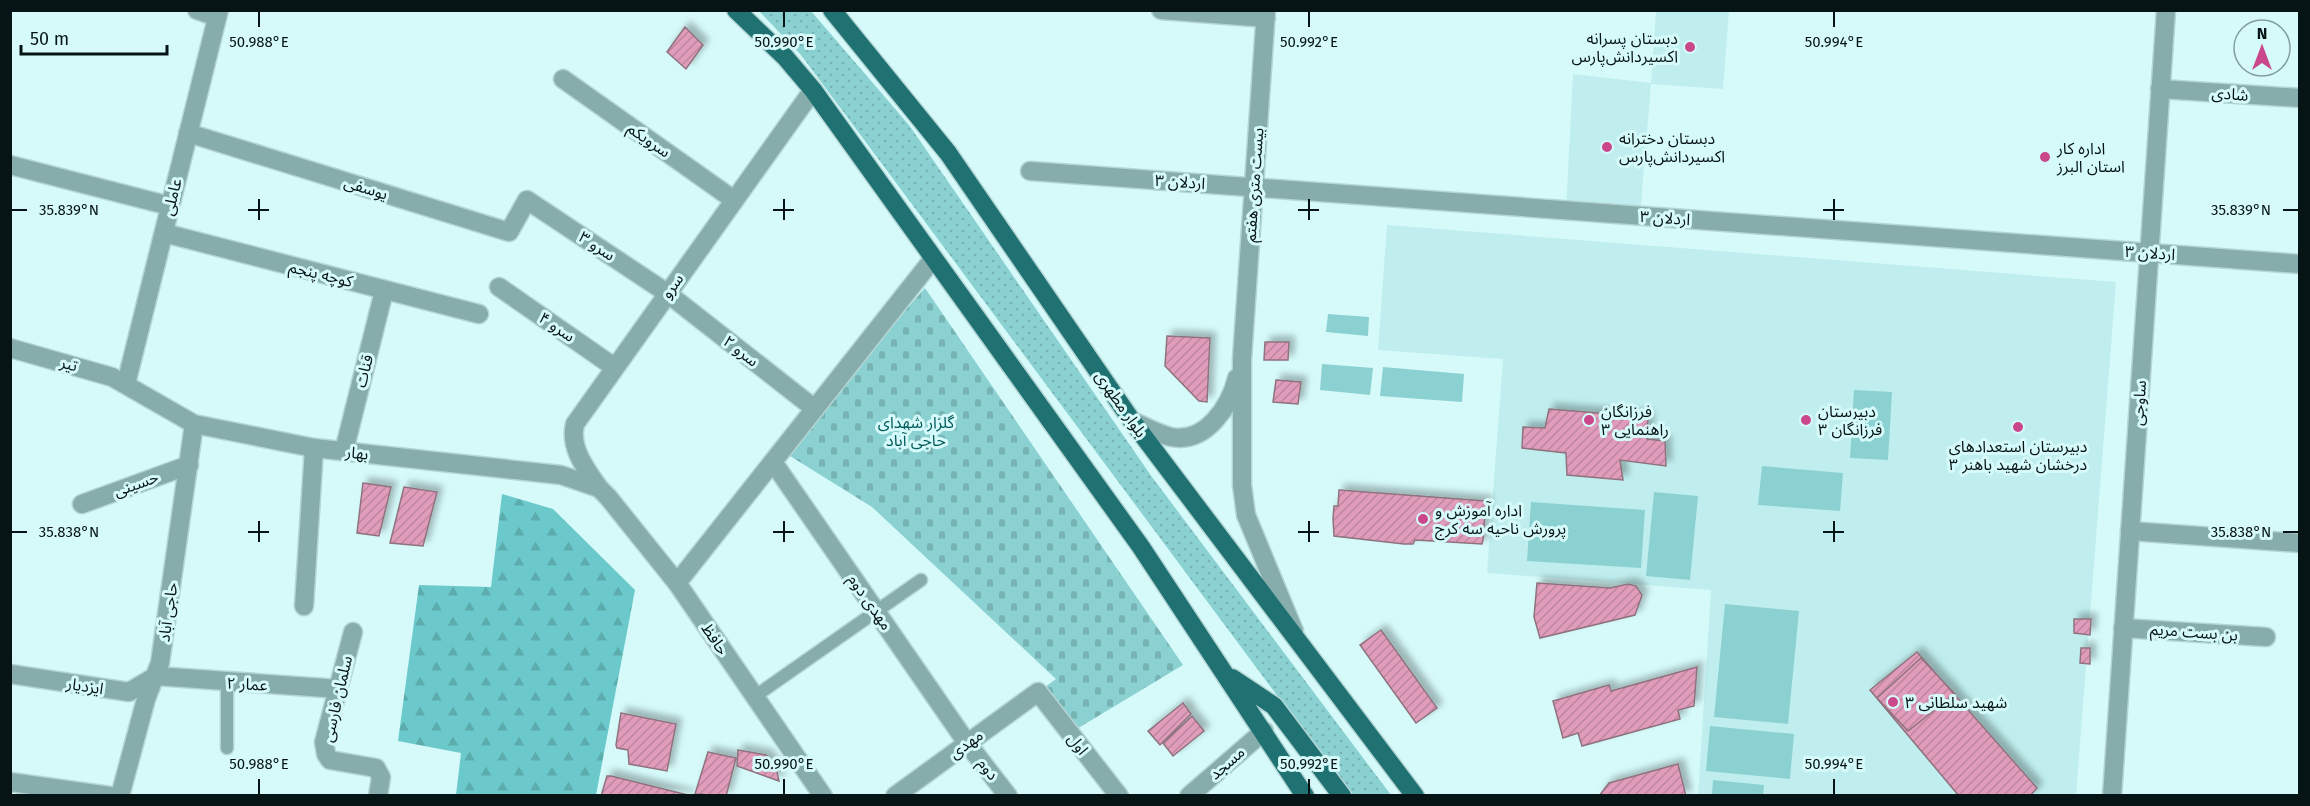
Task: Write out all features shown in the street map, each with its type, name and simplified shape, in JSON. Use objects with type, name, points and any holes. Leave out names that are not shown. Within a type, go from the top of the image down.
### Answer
[{"type":"main road","points":[[736,10],[785,57],[813,90],[1141,547],[1305,795]]},
{"type":"main road","name":"بلوار مطهری","points":[[832,10],[948,153],[1132,421],[1415,795]]},
{"type":"main road","points":[[1223,672],[1274,706],[1342,795]]},
{"type":"street","points":[[197,10],[218,14]]},
{"type":"street","points":[[1161,10],[1266,14]]},
{"type":"street","name":"ساوجی","points":[[2112,795],[2166,10]]},
{"type":"street","name":"عاملی","points":[[126,384],[218,14]]},
{"type":"street","name":"بیست متری هفتم","points":[[1242,358],[1266,14]]},
{"type":"street","name":"سرویکم","points":[[563,79],[734,200]]},
{"type":"street","name":"شادی","points":[[2160,89],[2300,98]]},
{"type":"street","name":"سرو","points":[[599,488],[581,462],[573,433],[575,424],[813,90]]},
{"type":"street","name":"یوسفی","points":[[188,133],[509,232],[527,200]]},
{"type":"street","points":[[10,165],[170,206]]},
{"type":"street","name":"اردلان ۳","points":[[1030,171],[2300,264]]},
{"type":"street","name":"سرو ۳","points":[[527,200],[667,293]]},
{"type":"street","name":"کوچه پنجم","points":[[164,233],[479,314]]},
{"type":"street","points":[[677,583],[933,259]]},
{"type":"street","name":"سرو ۴","points":[[499,287],[614,367]]},
{"type":"street","name":"قنات","points":[[344,451],[384,291]]},
{"type":"street","name":"سرو ۲","points":[[667,293],[815,408]]},
{"type":"street","name":"تیر","points":[[10,348],[88,369],[126,384]]},
{"type":"street","points":[[1132,421],[1171,436],[1189,437],[1203,431],[1232,398],[1242,358]]},
{"type":"street","points":[[1242,358],[1242,485],[1246,515],[1298,639]]},
{"type":"street","name":"بهار","points":[[126,384],[194,424],[314,448],[561,475],[599,488]]},
{"type":"street","name":"حاجی آباد","points":[[120,795],[146,699],[156,676],[194,424]]},
{"type":"street","points":[[304,606],[314,448]]},
{"type":"street","name":"مهدی دوم","points":[[773,462],[967,743]]},
{"type":"street","name":"حسینی","points":[[82,504],[189,465]]},
{"type":"street","name":"حافظ","points":[[599,488],[677,583],[823,795]]},
{"type":"street","points":[[2130,531],[2300,543]]},
{"type":"street","name":"بن بست مریم","points":[[2123,628],[2266,637]]},
{"type":"street","name":"سلمان فارسی","points":[[353,632],[324,742],[326,754],[330,760],[376,768],[381,777],[378,795]]},
{"type":"street","name":"ایزدیار","points":[[10,674],[129,692],[156,676]]},
{"type":"street","name":"عمار ۲","points":[[156,676],[227,683],[339,689]]},
{"type":"street","name":"مهدی","points":[[895,795],[1038,692]]},
{"type":"street","name":"اول","points":[[1038,692],[1119,795]]},
{"type":"street","name":"مسجد","points":[[1189,795],[1264,732]]},
{"type":"street","name":"دوم","points":[[967,743],[1008,795]]},
{"type":"street","points":[[10,782],[110,795]]},
{"type":"lane","points":[[754,697],[921,580]]},
{"type":"lane","points":[[227,683],[227,748]]},
{"type":"shaded area","name":"دبستان دخترانه اکسیردانش‌پارس","points":[[1656,11],[1729,11],[1723,89],[1651,84],[1640,216],[1566,210],[1573,74],[1651,83]]},
{"type":"shaded area","points":[[1387,225],[2116,282],[2076,795],[1698,795],[1711,590],[1487,573],[1503,359],[1378,350]]},
{"type":"green space","points":[[759,11],[811,11],[909,125],[1152,477],[1391,795],[1351,795],[801,55]]},
{"type":"green space","name":"گلزار شهدای حاجی آباد","points":[[925,288],[1183,665],[1070,733],[1038,692],[1056,679],[872,507],[782,451]]},
{"type":"green space","points":[[1328,314],[1369,317],[1368,336],[1326,332]]},
{"type":"green space","points":[[1322,364],[1373,368],[1370,395],[1320,390]]},
{"type":"green space","points":[[1383,367],[1464,374],[1462,402],[1380,396]]},
{"type":"green space","points":[[1854,390],[1892,392],[1888,460],[1850,458]]},
{"type":"green space","points":[[1762,466],[1843,473],[1840,511],[1758,505]]},
{"type":"green space","points":[[1654,492],[1698,496],[1690,580],[1646,576]]},
{"type":"green space","points":[[502,494],[553,509],[635,590],[596,795],[456,795],[461,753],[398,741],[419,585],[491,587]]},
{"type":"green space","points":[[1531,502],[1645,510],[1641,568],[1527,561]]},
{"type":"green space","points":[[1725,604],[1799,611],[1788,724],[1714,717]]},
{"type":"green space","points":[[1710,726],[1794,734],[1790,779],[1706,771]]},
{"type":"green space","points":[[1713,780],[1764,785],[1763,795],[1712,795]]},
{"type":"building","points":[[685,27],[703,45],[686,69],[667,52]]},
{"type":"building","points":[[1167,336],[1210,338],[1207,402],[1199,401],[1165,366]]},
{"type":"building","points":[[1265,342],[1289,342],[1288,360],[1264,360]]},
{"type":"building","points":[[1276,380],[1301,382],[1298,404],[1273,402]]},
{"type":"building","points":[[1549,409],[1648,417],[1647,439],[1665,441],[1666,466],[1620,460],[1623,480],[1567,475],[1566,453],[1522,448],[1523,427],[1545,428]]},
{"type":"building","points":[[363,483],[391,487],[379,536],[357,533]]},
{"type":"building","points":[[404,487],[437,492],[423,546],[390,543]]},
{"type":"building","points":[[1339,490],[1486,501],[1482,544],[1415,540],[1413,544],[1404,544],[1334,536],[1334,506],[1338,506]]},
{"type":"building","points":[[1537,583],[1610,588],[1628,584],[1636,586],[1642,595],[1635,615],[1540,638],[1534,617]]},
{"type":"building","points":[[2074,619],[2091,619],[2090,635],[2074,633]]},
{"type":"building","points":[[1381,630],[1437,708],[1416,723],[1360,645]]},
{"type":"building","points":[[2081,648],[2090,648],[2090,664],[2080,663]]},
{"type":"building","points":[[1917,652],[2037,788],[2030,796],[1959,796],[1870,690]]},
{"type":"building","points":[[1921,658],[1955,694],[1908,731],[1877,698]]},
{"type":"building","points":[[1697,667],[1694,706],[1678,710],[1680,719],[1582,746],[1578,733],[1563,738],[1553,701],[1609,685],[1611,691]]},
{"type":"building","points":[[1183,703],[1191,714],[1160,745],[1148,731]]},
{"type":"building","points":[[621,713],[676,724],[667,771],[629,764],[628,750],[617,748],[616,745]]},
{"type":"building","points":[[1192,716],[1204,731],[1173,756],[1163,743]]},
{"type":"building","points":[[738,750],[766,755],[776,767],[779,781],[737,766]]},
{"type":"building","points":[[708,752],[736,758],[726,796],[695,794]]},
{"type":"building","points":[[1678,764],[1686,796],[1599,796],[1609,783]]},
{"type":"building","points":[[607,776],[611,776],[692,796],[601,796]]},
{"type":"place","name":"دبستان پسرانه اکسیر‌دانش‌پارس","points":[[1690,47]]},
{"type":"place","name":"دبستان دخترانه اکسیردانش‌پارس","points":[[1607,147]]},
{"type":"place","name":"اداره کار استان البرز","points":[[2045,157]]},
{"type":"place","name":"فرزانگان ۳ راهنمایی","points":[[1589,420]]},
{"type":"place","name":"دبیرستان فرزانگان ۳","points":[[1806,420]]},
{"type":"place","name":"دبیرستان استعدادهای درخشان شهید باهنر ۳","points":[[2018,427]]},
{"type":"place","name":"اداره آموزش و پرورش ناحیه سه کرج","points":[[1423,519]]},
{"type":"place","name":"شهید سلطانی ۳","points":[[1893,702]]}]
